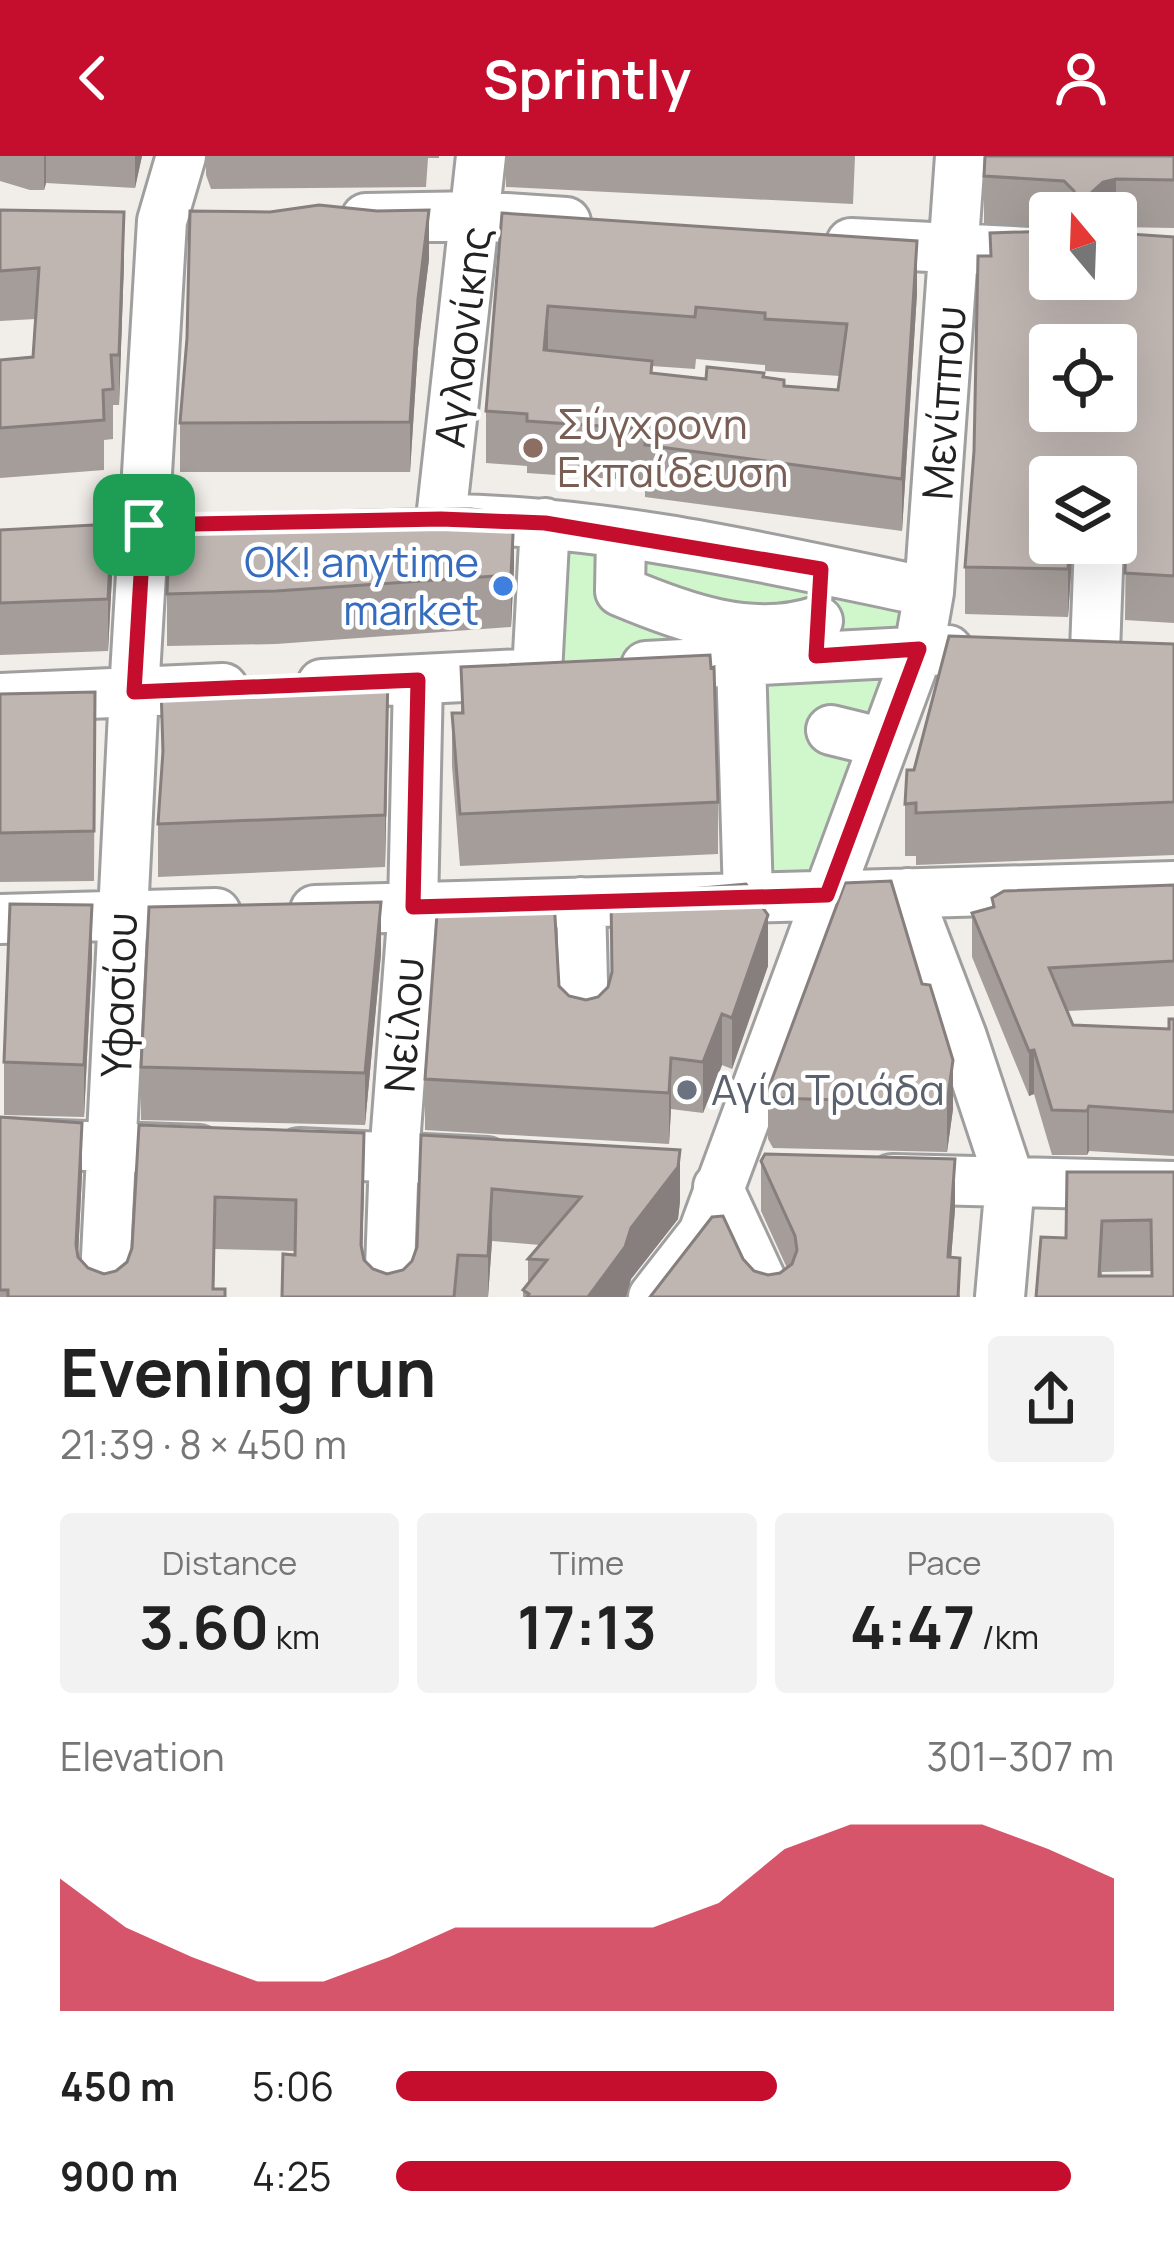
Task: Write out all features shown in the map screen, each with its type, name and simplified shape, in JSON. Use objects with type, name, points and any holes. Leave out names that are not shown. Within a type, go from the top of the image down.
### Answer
[{"type":"street","name":"Υφασίου","points":[[104,1297],[162,220],[181,156]]},
{"type":"street","name":"Αγλαονίκης","points":[[482,156],[478,216],[418,519],[545,523]]},
{"type":"street","name":"Μενίππου","points":[[653,1297],[703,1233],[705,1178],[827,895],[919,649],[929,592],[960,156]]},
{"type":"street","points":[[320,218],[478,216],[617,226]]},
{"type":"street","points":[[804,239],[1029,252]]},
{"type":"street","points":[[575,671],[545,523],[929,592]]},
{"type":"street","points":[[621,535],[620,591],[684,618],[792,629],[817,639],[985,650]]},
{"type":"street","points":[[1093,651],[1098,564]]},
{"type":"street","points":[[817,639],[821,569]]},
{"type":"street","points":[[0,698],[741,660],[817,639]]},
{"type":"street","points":[[741,660],[765,778],[748,897]]},
{"type":"street","name":"Νείλου","points":[[389,1297],[394,1157],[413,907],[418,680]]},
{"type":"street","points":[[831,730],[884,743]]},
{"type":"street","points":[[0,919],[1174,886]]},
{"type":"street","points":[[907,893],[1010,1182],[1000,1297]]},
{"type":"street","points":[[581,902],[584,1023]]},
{"type":"street","points":[[0,1143],[535,1165]]},
{"type":"street","points":[[769,1297],[705,1178],[770,1176]]},
{"type":"street","points":[[842,1178],[1174,1186]]},
{"type":"green space","points":[[549,537],[902,608],[898,641],[543,662]]},
{"type":"green space","points":[[882,674],[811,881],[747,883],[742,684]]},
{"type":"building","points":[[985,156],[1174,156],[1174,180],[1116,179],[1092,192],[1074,192],[1064,181],[984,176]]},
{"type":"building","points":[[319,205],[429,210],[410,422],[180,423],[190,211],[270,212]]},
{"type":"building","points":[[0,210],[124,212],[119,355],[111,355],[113,389],[103,390],[104,420],[0,428],[0,360],[33,357],[39,268],[0,271]]},
{"type":"building","points":[[502,213],[917,241],[902,479],[645,445],[645,429],[527,421],[527,414],[486,411]],"holes":[[[548,306],[695,317],[696,307],[765,313],[765,319],[847,324],[838,390],[784,386],[784,380],[763,377],[764,373],[707,367],[706,379],[651,373],[652,361],[544,350]]]},
{"type":"building","points":[[1029,232],[1029,300],[1137,300],[1137,234],[1174,237],[1174,576],[1125,573],[1125,564],[1137,564],[1137,456],[1029,456],[1029,564],[1068,564],[1068,569],[965,567],[974,451],[978,256],[991,256],[990,233]]},
{"type":"building","points":[[412,509],[514,514],[511,575],[167,594],[170,515]]},
{"type":"building","points":[[112,524],[108,599],[0,603],[0,530]]},
{"type":"building","points":[[949,636],[1174,644],[1174,802],[916,813],[916,803],[905,804],[907,770],[914,770]]},
{"type":"building","points":[[710,655],[718,802],[460,814],[452,713],[463,713],[461,667]]},
{"type":"building","points":[[388,674],[385,815],[158,824],[161,688]]},
{"type":"building","points":[[95,692],[94,831],[0,833],[0,694]]},
{"type":"building","points":[[891,881],[922,984],[930,985],[953,1060],[947,1103],[773,1098],[768,1090],[845,883]]},
{"type":"building","points":[[746,884],[768,915],[732,1018],[722,1014],[703,1062],[671,1058],[669,1093],[425,1079],[438,900],[554,899],[559,986],[569,996],[586,1000],[608,987],[612,972],[611,896]]},
{"type":"building","points":[[1174,885],[1174,961],[1049,968],[1073,1025],[1169,1029],[1169,1019],[1174,1019],[1174,1112],[1089,1106],[1087,1111],[1052,1110],[1034,1050],[1029,1051],[972,913],[994,907],[992,898],[1004,891]]},
{"type":"building","points":[[381,902],[365,1073],[141,1067],[149,907]]},
{"type":"building","points":[[10,904],[92,905],[84,1065],[4,1062]]},
{"type":"building","points":[[0,1117],[82,1123],[76,1245],[78,1257],[88,1268],[104,1274],[127,1262],[132,1248],[139,1125],[364,1133],[361,1245],[364,1260],[387,1274],[403,1270],[417,1247],[421,1135],[680,1150],[678,1167],[631,1228],[625,1247],[588,1297],[527,1297],[523,1290],[547,1260],[528,1259],[581,1197],[492,1189],[488,1256],[458,1255],[454,1297],[282,1297],[283,1254],[295,1255],[296,1200],[215,1197],[213,1289],[225,1289],[225,1297],[8,1297],[8,1290],[0,1290]]},
{"type":"building","points":[[765,1154],[955,1159],[948,1257],[960,1258],[958,1297],[650,1297],[712,1217],[723,1216],[743,1259],[754,1271],[780,1273],[792,1264],[795,1236],[761,1161]]},
{"type":"building","points":[[1067,1172],[1174,1172],[1174,1297],[1036,1297],[1041,1237],[1066,1238]],"holes":[[[1151,1220],[1152,1276],[1099,1276],[1102,1221]]]},
{"type":"place","name":"Σύγχρονη Εκπαίδευση","points":[[533,448]]},
{"type":"place","name":"OK! anytime market","points":[[503,586]]},
{"type":"place","name":"Αγία Τριάδα","points":[[687,1090]]},
{"type":"route","points":[[525,520],[717,550],[821,569],[816,656],[919,649],[827,895],[413,907],[418,680],[134,692],[144,525],[525,520]]}]
